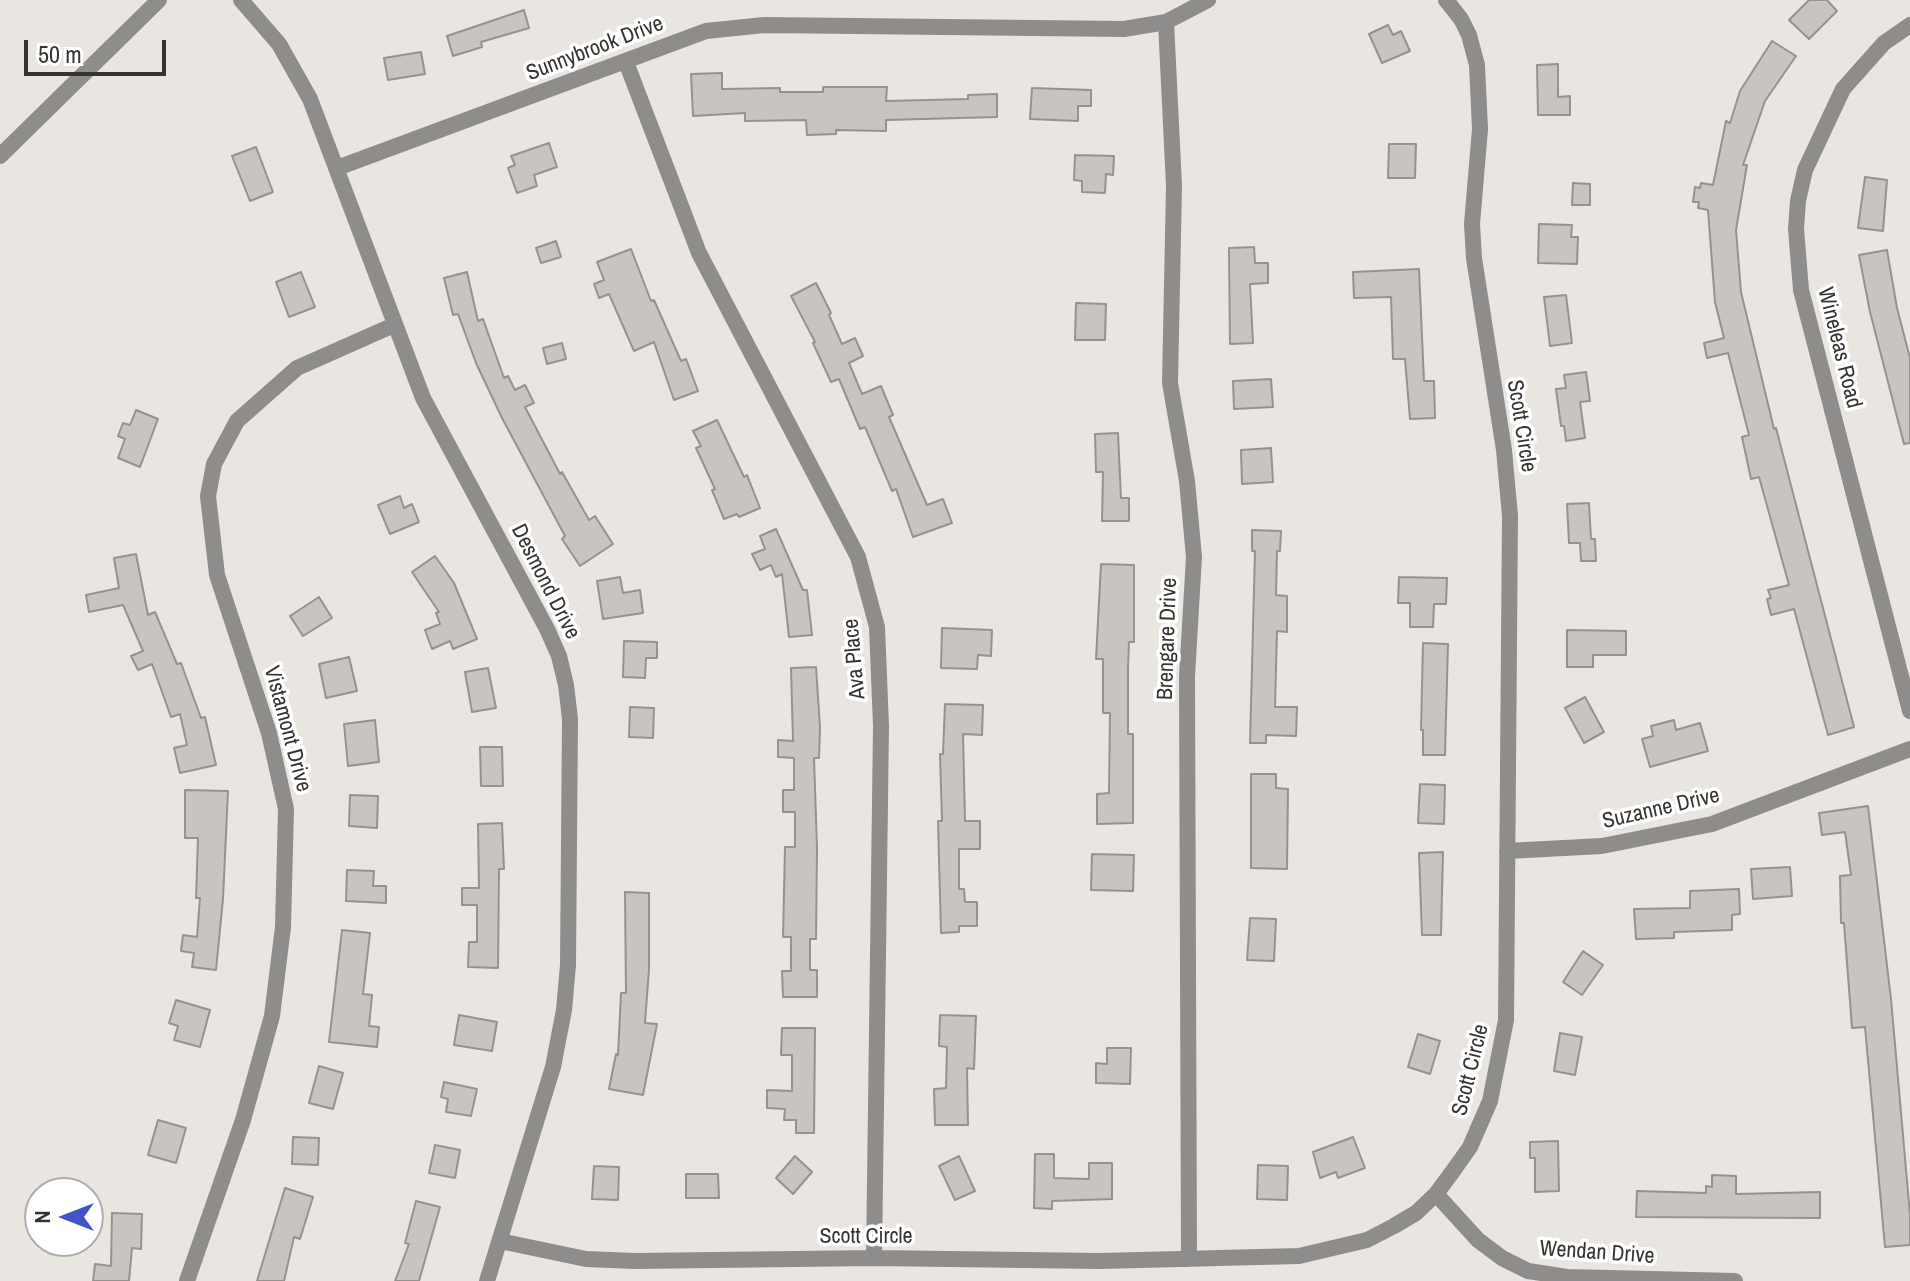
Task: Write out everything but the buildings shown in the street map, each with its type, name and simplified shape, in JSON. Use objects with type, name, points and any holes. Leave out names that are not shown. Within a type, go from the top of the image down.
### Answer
[{"type":"street","points":[[0,156],[159,0]]},
{"type":"street","name":"Desmond Drive","points":[[241,0],[279,44],[295,69],[337,168],[423,398],[547,629],[559,656],[566,685],[570,719],[568,965],[564,1010],[553,1067],[487,1281]]},
{"type":"street","name":"Sunnybrook Drive","points":[[337,168],[706,31],[736,26],[1124,29],[1166,22],[1208,0]]},
{"type":"street","name":"Scott Circle","points":[[500,1241],[603,1260],[1299,1256],[1367,1240],[1416,1213],[1436,1194],[1470,1147],[1490,1101],[1506,1020],[1508,480],[1474,258],[1472,211],[1480,129],[1477,65],[1465,27],[1446,0]]},
{"type":"street","name":"Brengare Drive","points":[[1166,22],[1174,186],[1170,383],[1187,481],[1194,557],[1187,676],[1189,1259]]},
{"type":"street","name":"Wineleas Road","points":[[1910,25],[1884,43],[1843,89],[1805,170],[1796,229],[1801,290],[1910,711]]},
{"type":"street","name":"Ava Place","points":[[626,62],[699,253],[858,557],[877,627],[881,726],[874,1258]]},
{"type":"street","name":"Vistamont Drive","points":[[187,1281],[243,1120],[272,1016],[283,927],[286,809],[269,733],[217,575],[208,496],[214,464],[237,421],[297,368],[394,325]]},
{"type":"street","name":"Suzanne Drive","points":[[1507,851],[1602,846],[1712,824],[1910,749]]},
{"type":"street","name":"Wendan Drive","points":[[1436,1194],[1478,1240],[1502,1258],[1528,1271],[1567,1277],[1735,1281]]}]
